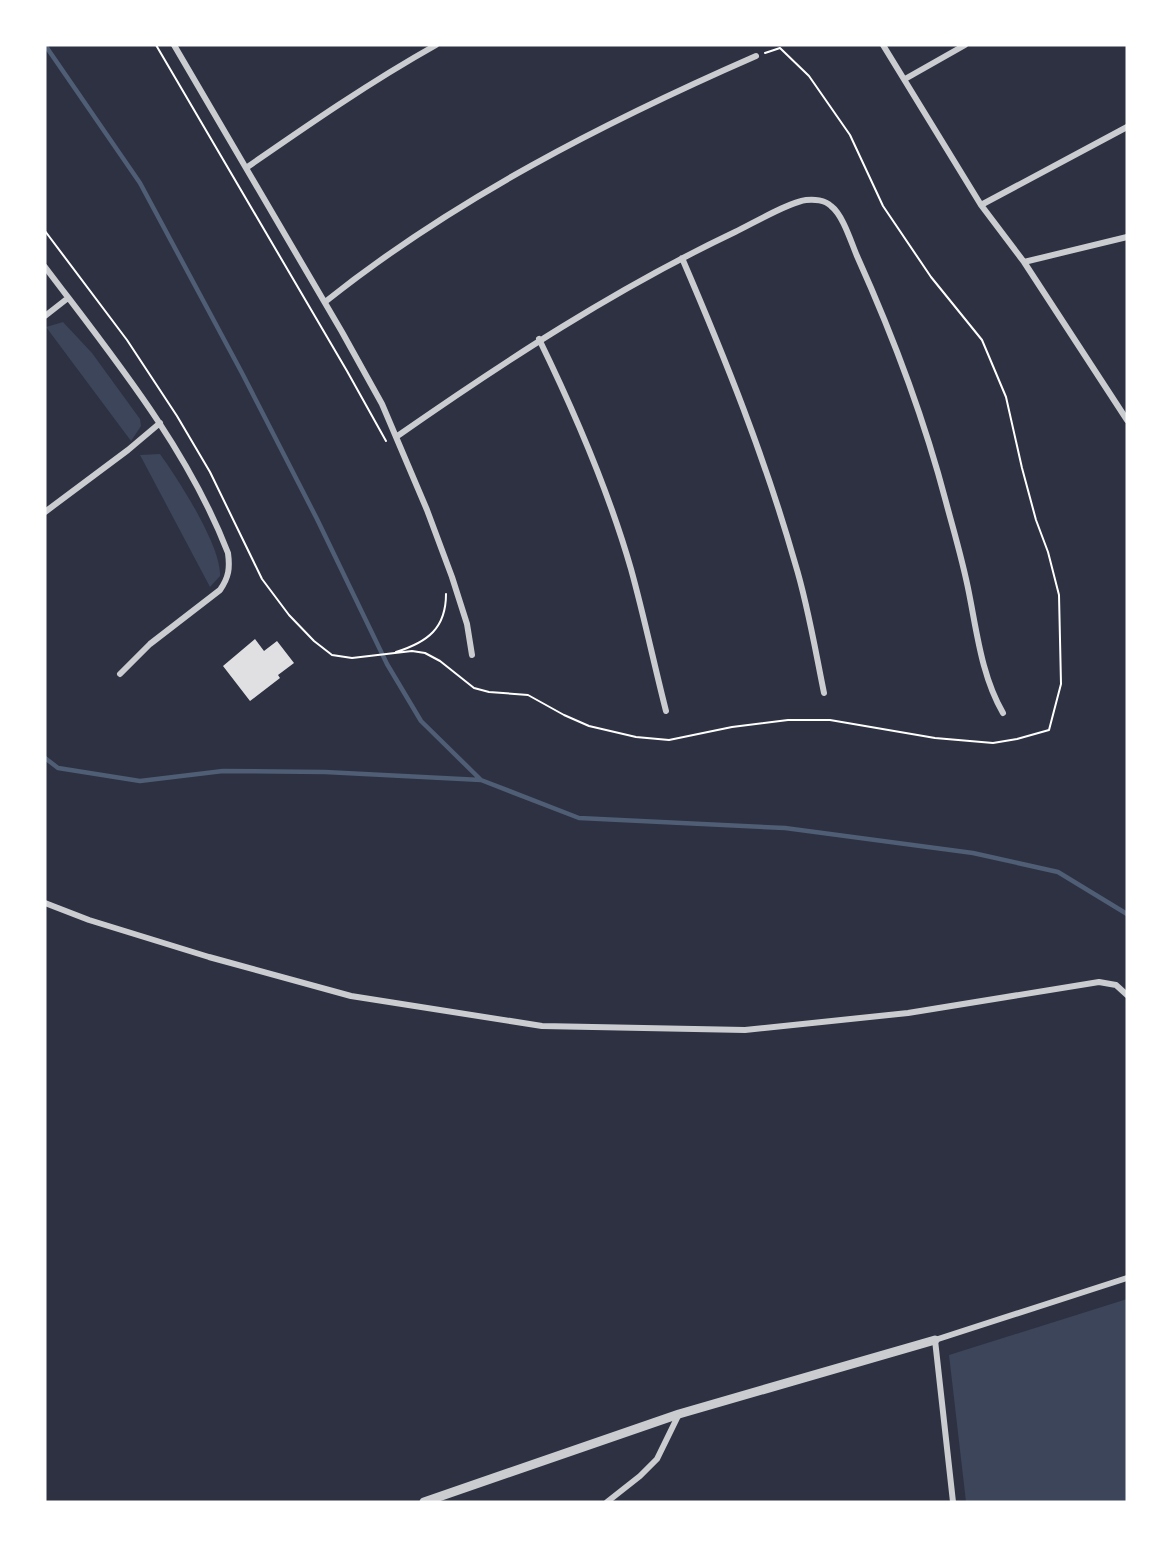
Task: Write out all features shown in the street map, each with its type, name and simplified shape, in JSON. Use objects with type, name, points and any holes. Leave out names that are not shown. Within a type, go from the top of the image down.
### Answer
[{"type":"street","points":[[174,45],[325,302],[382,404],[452,577],[467,624],[472,655]]},
{"type":"street","points":[[246,168],[328,111],[436,45]]},
{"type":"street","points":[[883,45],[981,205],[1024,262],[1127,420]]},
{"type":"street","points":[[905,79],[965,45]]},
{"type":"street","points":[[325,302],[377,262],[461,207],[535,164],[682,88],[756,56]]},
{"type":"street","points":[[981,205],[1127,127]]},
{"type":"street","points":[[396,437],[539,339],[626,288],[682,258],[802,201],[823,201],[831,205],[837,213],[874,293],[920,414],[965,572],[984,664],[994,698],[1003,713]]},
{"type":"street","points":[[1024,262],[1127,237]]},
{"type":"street","points":[[682,258],[746,412],[775,496],[796,566],[824,693]]},
{"type":"street","points":[[45,267],[160,423],[189,472],[228,553],[230,568],[220,590],[150,644],[120,674]]},
{"type":"street","points":[[45,316],[68,298]]},
{"type":"street","points":[[539,339],[582,432],[611,509],[630,567],[666,711]]},
{"type":"street","points":[[45,512],[160,423]]},
{"type":"street","points":[[45,903],[89,920],[209,957],[351,996],[542,1026],[745,1029],[908,1012],[1099,982],[1116,985],[1127,995]]},
{"type":"street","points":[[424,1502],[679,1414],[935,1340],[1127,1278]]},
{"type":"street","points":[[935,1340],[953,1502]]},
{"type":"street","points":[[607,1502],[640,1476],[657,1459],[679,1414]]},
{"type":"path","points":[[156,45],[391,450]]},
{"type":"path","points":[[45,231],[127,340],[177,416],[210,472],[261,579],[289,615],[314,641],[332,655],[352,658],[412,651],[425,653],[440,661],[474,688],[489,692],[528,695],[564,716],[589,726],[636,737],[669,740],[732,727],[788,720],[830,720],[924,736],[993,743],[1049,730],[1061,684],[1059,595],[1022,468],[1006,397],[982,340],[931,277],[883,206],[850,135],[809,76],[780,48],[756,56]]},
{"type":"path","points":[[391,654],[411,648],[429,636],[441,623],[446,611],[444,585]]},
{"type":"shaded area","points":[[63,322],[92,353],[140,419],[141,426],[131,441],[46,327]]},
{"type":"shaded area","points":[[160,454],[198,514],[214,548],[220,576],[210,587],[140,455]]},
{"type":"shaded area","points":[[1127,1299],[1127,1502],[966,1502],[949,1355]]},
{"type":"building","points":[[255,639],[264,651],[277,641],[294,663],[278,675],[280,678],[250,701],[223,666]]},
{"type":"waterway","points":[[45,45],[140,183],[317,519],[387,664],[421,721],[481,780],[579,818],[785,828],[973,853],[1058,872],[1127,914]]},
{"type":"waterway","points":[[45,758],[58,768],[140,781],[223,771],[325,772],[481,780]]}]
